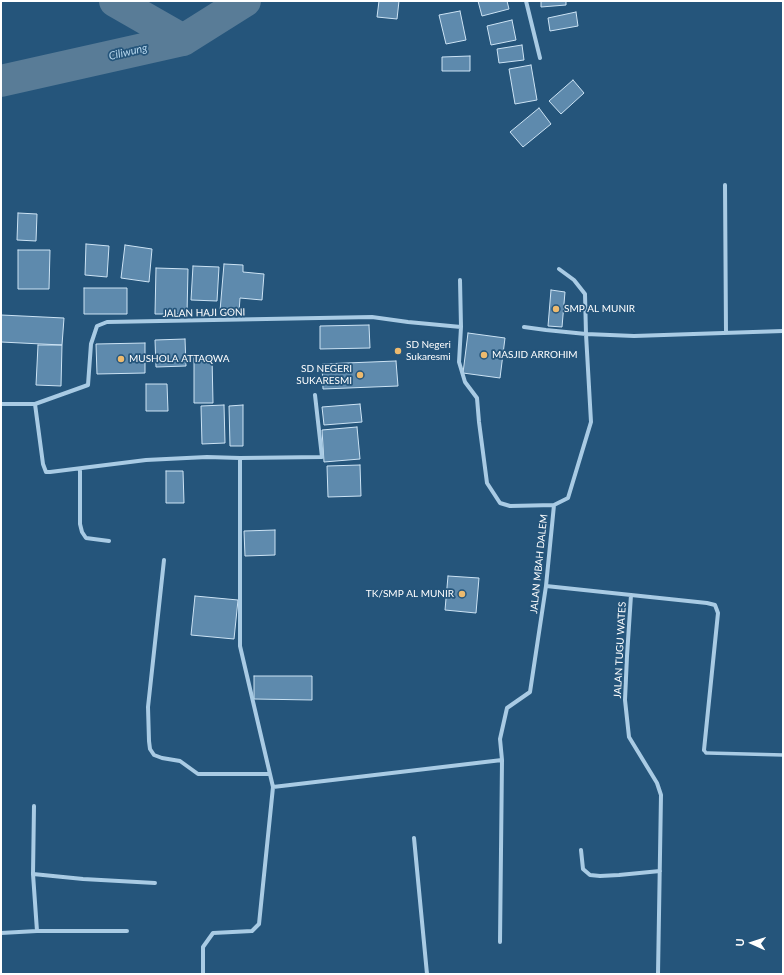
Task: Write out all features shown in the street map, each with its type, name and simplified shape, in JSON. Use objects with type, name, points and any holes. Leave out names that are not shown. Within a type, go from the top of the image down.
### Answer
[{"type":"street","points":[[526,1],[540,58]]},
{"type":"street","points":[[725,186],[726,333]]},
{"type":"street","name":"JALAN MBAH DALEM","points":[[500,942],[502,760],[500,739],[507,708],[530,692],[546,586],[554,505],[568,498],[591,422],[585,294],[574,280],[559,269]]},
{"type":"street","points":[[460,280],[461,327],[459,362],[465,382],[477,398],[487,483],[500,503],[510,506],[554,505]]},
{"type":"street","name":"JALAN HAJI GONI","points":[[1,404],[35,404],[88,385],[91,344],[97,326],[107,322],[372,317],[461,327]]},
{"type":"street","points":[[524,327],[586,334],[634,336],[783,331]]},
{"type":"street","points":[[35,404],[43,464],[46,472],[50,472],[146,460],[207,457],[322,458],[315,394]]},
{"type":"street","points":[[203,974],[203,947],[213,933],[252,931],[259,924],[273,787],[240,646],[240,458]]},
{"type":"street","points":[[80,469],[80,524],[82,532],[86,538],[109,541]]},
{"type":"street","points":[[164,560],[148,708],[150,749],[154,755],[180,761],[198,774],[270,774]]},
{"type":"street","name":"JALAN TUGU WATES","points":[[546,586],[631,595],[625,700],[629,738],[657,783],[660,795],[658,974]]},
{"type":"street","points":[[631,595],[715,605],[718,613],[704,750],[706,753],[783,755]]},
{"type":"street","points":[[273,787],[502,760]]},
{"type":"street","points":[[34,806],[34,874],[37,931]]},
{"type":"street","points":[[414,838],[427,974]]},
{"type":"street","points":[[581,850],[583,869],[590,875],[600,876],[660,871]]},
{"type":"street","points":[[34,874],[155,884]]},
{"type":"street","points":[[1,933],[37,931],[127,931]]},
{"type":"building","points":[[379,1],[399,1],[397,19],[377,17]]},
{"type":"building","points":[[478,1],[507,1],[509,9],[482,16]]},
{"type":"building","points":[[541,1],[566,1],[566,5],[541,7]]},
{"type":"building","points":[[460,11],[466,40],[446,44],[439,15]]},
{"type":"building","points":[[576,12],[578,26],[550,31],[548,18]]},
{"type":"building","points":[[512,20],[516,40],[491,45],[487,26]]},
{"type":"building","points":[[522,45],[524,60],[499,63],[497,49]]},
{"type":"building","points":[[470,56],[470,71],[442,71],[442,57]]},
{"type":"building","points":[[531,65],[537,100],[515,104],[509,69]]},
{"type":"building","points":[[573,80],[584,93],[561,114],[549,101]]},
{"type":"building","points":[[539,108],[551,124],[523,147],[510,132]]},
{"type":"building","points":[[18,213],[37,214],[36,241],[17,240]]},
{"type":"building","points":[[86,244],[109,246],[107,277],[85,275]]},
{"type":"building","points":[[125,245],[152,249],[149,282],[121,278]]},
{"type":"building","points":[[18,250],[50,250],[49,289],[18,289]]},
{"type":"building","points":[[224,264],[243,265],[243,272],[264,274],[262,300],[240,298],[239,312],[220,311]]},
{"type":"building","points":[[193,266],[219,267],[217,301],[191,300]]},
{"type":"building","points":[[156,268],[188,269],[187,314],[155,314]]},
{"type":"building","points":[[84,288],[127,288],[127,314],[84,314]]},
{"type":"building","name":"SMP AL MUNIR","points":[[551,290],[565,292],[562,327],[548,326]]},
{"type":"building","points":[[1,315],[64,318],[62,345],[1,342]]},
{"type":"building","name":"SD NEGERI SUKARESMI","points":[[369,325],[370,348],[320,349],[320,326]]},
{"type":"building","name":"MASJID ARROHIM","points":[[468,333],[505,338],[500,378],[463,373]]},
{"type":"building","points":[[185,339],[186,366],[156,367],[155,340]]},
{"type":"building","name":"MUSHOLA ATTAQWA","points":[[145,343],[145,373],[97,374],[96,344]]},
{"type":"building","points":[[38,345],[62,345],[61,386],[36,385]]},
{"type":"building","points":[[194,357],[212,357],[213,403],[194,403]]},
{"type":"building","name":"SD NEGERI SUKARESMI","points":[[396,361],[398,386],[323,389],[322,364]]},
{"type":"building","points":[[146,384],[167,384],[168,411],[146,411]]},
{"type":"building","points":[[360,404],[362,422],[324,425],[322,407]]},
{"type":"building","points":[[224,405],[225,443],[202,444],[201,406]]},
{"type":"building","points":[[243,405],[243,446],[230,446],[229,406]]},
{"type":"building","points":[[357,427],[360,459],[324,462],[322,430]]},
{"type":"building","points":[[360,465],[361,496],[328,497],[327,466]]},
{"type":"building","points":[[166,471],[183,471],[184,503],[166,503]]},
{"type":"building","points":[[275,530],[275,555],[245,556],[244,531]]},
{"type":"building","name":"TK/SMP AL MUNIR","points":[[448,576],[479,578],[476,613],[445,610]]},
{"type":"building","points":[[195,596],[238,600],[234,639],[191,635]]},
{"type":"building","points":[[254,676],[312,676],[312,700],[254,699]]},
{"type":"waterway","points":[[115,1],[183,40]]},
{"type":"waterway","name":"Ciliwung","points":[[1,81],[183,40],[245,1]]},
{"type":"place","name":"SMP AL MUNIR","points":[[556,309]]},
{"type":"place","name":"SD Negeri Sukaresmi","points":[[398,351]]},
{"type":"place","name":"MASJID ARROHIM","points":[[484,355]]},
{"type":"place","name":"MUSHOLA ATTAQWA","points":[[121,359]]},
{"type":"place","name":"SD NEGERI SUKARESMI","points":[[360,375]]},
{"type":"place","name":"TK/SMP AL MUNIR","points":[[462,594]]}]
